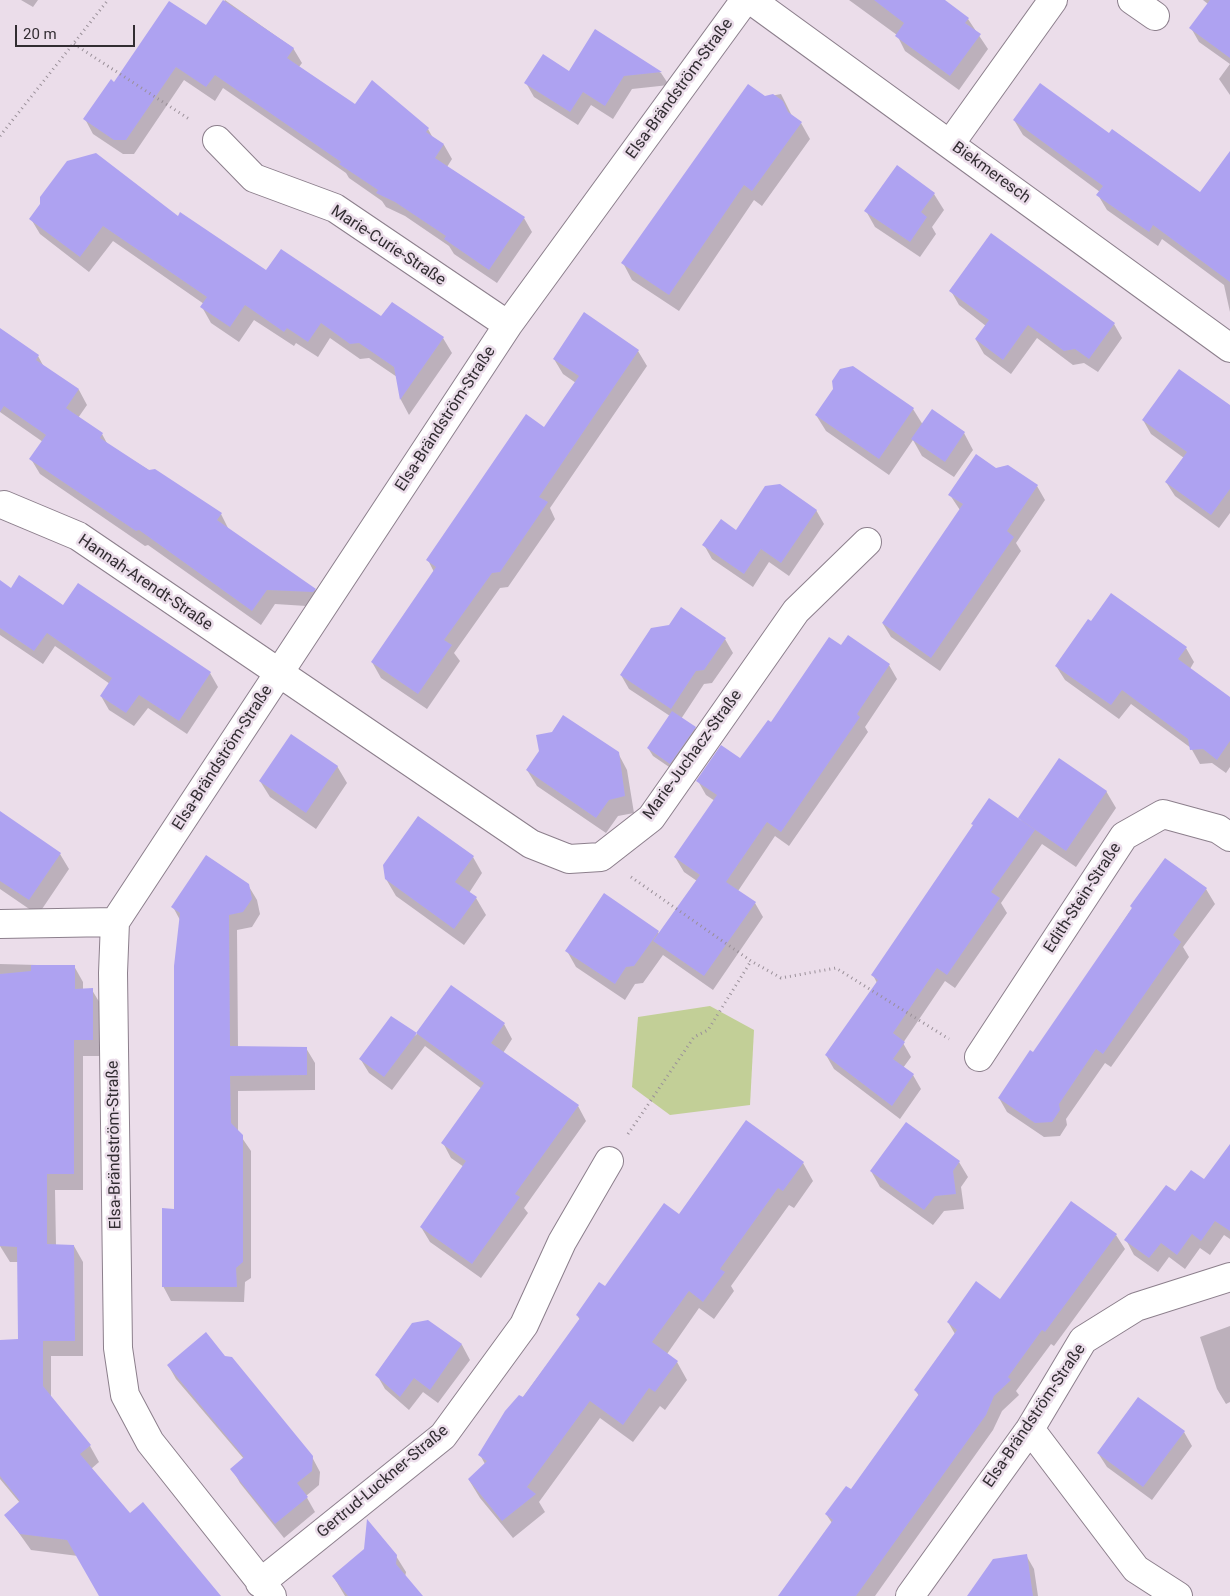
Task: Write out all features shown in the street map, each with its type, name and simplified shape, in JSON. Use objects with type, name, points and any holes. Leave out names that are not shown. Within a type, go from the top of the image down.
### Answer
[{"type":"street","name":"Elsa-Brändström-Straße","points":[[266,1589],[150,1442],[125,1395],[118,1348],[113,973],[115,922],[508,325],[745,0]]},
{"type":"street","name":"Biekmeresch","points":[[751,0],[1230,348]]},
{"type":"street","points":[[950,144],[1052,0]]},
{"type":"street","points":[[1132,0],[1155,16]]},
{"type":"street","name":"Marie-Curie-Straße","points":[[217,140],[254,178],[335,208],[508,325]]},
{"type":"street","name":"Hannah-Arendt-Straße","points":[[4,506],[78,536],[279,673]]},
{"type":"street","name":"Marie-Juchacz-Straße","points":[[601,857],[651,818],[796,611],[867,542]]},
{"type":"street","points":[[279,673],[531,844],[569,859],[601,857]]},
{"type":"street","name":"Edith-Stein-Straße","points":[[978,1057],[1124,836],[1163,814],[1218,828],[1230,837]]},
{"type":"street","points":[[0,924],[115,922]]},
{"type":"street","name":"Gertrud-Luckner-Straße","points":[[266,1589],[443,1436],[524,1325],[562,1242],[609,1161]]},
{"type":"street","name":"Elsa-Brändström-Straße","points":[[910,1596],[1030,1429],[1083,1340],[1136,1307],[1230,1277]]},
{"type":"street","points":[[1030,1429],[1136,1569],[1178,1596]]},
{"type":"path","points":[[0,136],[108,0]]},
{"type":"path","points":[[74,44],[201,126],[217,140]]},
{"type":"path","points":[[601,857],[751,960],[781,978],[836,968],[978,1057]]},
{"type":"path","points":[[609,1161],[694,1037],[708,1030],[751,960]]},
{"type":"green space","points":[[710,1006],[754,1030],[750,1105],[670,1115],[632,1087],[638,1017]]},
{"type":"building","points":[[223,0],[294,48],[287,58],[355,104],[372,80],[429,128],[426,132],[444,144],[435,158],[525,217],[489,270],[444,239],[446,236],[395,202],[376,193],[378,190],[339,164],[341,162],[215,75],[206,87],[176,67],[126,140],[114,140],[83,119],[111,79],[114,82],[169,1],[206,25]]},
{"type":"building","points":[[874,0],[945,0],[969,18],[965,23],[981,34],[950,76],[895,36],[904,23]]},
{"type":"building","points":[[1210,0],[1230,0],[1230,58],[1189,28]]},
{"type":"building","points":[[595,29],[662,72],[624,76],[605,106],[583,92],[570,112],[524,83],[543,54],[569,71]]},
{"type":"building","points":[[1040,83],[1109,133],[1112,129],[1200,192],[1230,151],[1230,282],[1153,225],[1149,232],[1096,195],[1103,186],[1013,120]]},
{"type":"building","points":[[748,84],[765,96],[773,94],[783,101],[788,112],[802,122],[752,191],[744,185],[669,295],[621,263]]},
{"type":"building","points":[[96,153],[178,216],[180,212],[266,270],[281,249],[381,316],[392,302],[444,337],[400,400],[394,367],[359,343],[350,344],[321,323],[308,342],[287,328],[284,332],[245,305],[230,327],[200,307],[207,297],[103,226],[80,257],[29,219],[40,204],[40,197],[67,161]]},
{"type":"building","points":[[897,165],[935,193],[921,212],[927,217],[910,242],[864,211]]},
{"type":"building","points":[[991,233],[1115,323],[1089,359],[1075,349],[1064,351],[1028,325],[1003,360],[975,339],[989,320],[949,291]]},
{"type":"building","points":[[584,312],[639,350],[539,497],[548,502],[500,572],[492,573],[444,640],[452,645],[418,694],[371,662],[436,567],[426,560],[526,414],[544,427],[579,376],[553,359]]},
{"type":"building","points":[[0,328],[39,355],[36,360],[79,389],[66,408],[103,433],[100,438],[149,470],[155,469],[222,513],[217,520],[316,589],[313,592],[267,590],[252,611],[139,530],[136,531],[29,459],[46,435],[4,406],[0,412]]},
{"type":"building","points":[[853,366],[914,408],[879,459],[815,415],[833,389],[832,381],[840,369]]},
{"type":"building","points":[[1179,369],[1230,405],[1230,489],[1211,515],[1165,482],[1187,452],[1142,420]]},
{"type":"building","points":[[932,409],[965,432],[945,462],[911,439]]},
{"type":"building","points":[[976,454],[996,468],[1008,465],[1038,485],[1007,531],[1014,537],[931,658],[882,623],[963,504],[948,495]]},
{"type":"building","points":[[780,484],[817,510],[781,563],[761,549],[744,574],[702,545],[721,519],[736,530],[765,486]]},
{"type":"building","points":[[19,575],[63,605],[78,583],[211,672],[179,721],[139,695],[126,713],[100,696],[112,678],[47,633],[34,651],[0,628],[0,580],[11,588]]},
{"type":"building","points":[[1111,593],[1187,647],[1178,659],[1230,697],[1230,741],[1217,760],[1203,749],[1190,750],[1188,739],[1122,690],[1111,705],[1055,666],[1088,619],[1091,621]]},
{"type":"building","points":[[681,607],[726,638],[704,670],[696,671],[671,709],[620,675],[651,628],[669,625]]},
{"type":"building","points":[[848,635],[890,664],[857,714],[860,717],[781,832],[767,822],[726,882],[756,902],[704,976],[653,941],[700,875],[674,857],[717,795],[696,781],[721,745],[740,758],[768,720],[771,722],[829,637],[841,645]]},
{"type":"building","points":[[672,711],[696,727],[670,764],[647,748]]},
{"type":"building","points":[[563,715],[619,752],[625,796],[609,800],[596,818],[526,770],[539,751],[536,735],[552,732]]},
{"type":"building","points":[[291,734],[338,766],[306,813],[259,781]]},
{"type":"building","points":[[1059,758],[1107,791],[1066,851],[1018,818]]},
{"type":"building","points":[[989,798],[1035,830],[991,892],[1000,898],[947,975],[937,968],[893,1033],[905,1042],[893,1059],[914,1074],[892,1106],[825,1055],[878,980],[871,975],[973,825],[971,824]]},
{"type":"building","points":[[0,811],[61,853],[29,900],[0,881]]},
{"type":"building","points":[[418,816],[474,856],[455,882],[477,897],[454,929],[385,879],[383,865]]},
{"type":"building","points":[[206,855],[249,884],[252,899],[243,912],[229,915],[230,1046],[307,1047],[307,1075],[230,1076],[231,1123],[243,1135],[243,1262],[236,1268],[237,1287],[162,1287],[162,1208],[174,1209],[174,966],[180,913],[171,907]]},
{"type":"building","points":[[1165,858],[1207,888],[1173,935],[1181,942],[1103,1054],[1096,1049],[1059,1104],[1060,1110],[1052,1122],[1035,1123],[998,1098],[1030,1050],[1033,1052],[1132,908],[1130,906]]},
{"type":"building","points":[[604,893],[659,931],[634,966],[626,967],[615,984],[565,951]]},
{"type":"building","points":[[31,965],[75,965],[75,989],[93,988],[93,1040],[74,1040],[74,1174],[47,1174],[47,1244],[74,1245],[75,1341],[43,1341],[43,1386],[91,1445],[80,1454],[130,1513],[143,1502],[221,1596],[99,1596],[67,1540],[20,1534],[4,1515],[20,1501],[0,1476],[0,1340],[18,1339],[17,1247],[0,1246],[0,974],[31,971]]},
{"type":"building","points":[[451,985],[505,1023],[491,1043],[579,1105],[515,1194],[520,1197],[472,1264],[420,1227],[466,1161],[441,1143],[484,1083],[416,1033]]},
{"type":"building","points":[[391,1016],[417,1033],[384,1077],[359,1059]]},
{"type":"building","points":[[746,1120],[804,1162],[783,1191],[778,1188],[720,1269],[725,1272],[703,1302],[689,1291],[652,1342],[678,1361],[655,1392],[649,1388],[623,1425],[590,1401],[527,1487],[536,1494],[502,1521],[468,1479],[487,1461],[478,1455],[505,1411],[519,1395],[523,1397],[580,1318],[576,1315],[599,1282],[605,1286],[664,1203],[679,1214]]},
{"type":"building","points":[[906,1122],[960,1161],[953,1171],[956,1194],[935,1196],[924,1210],[870,1171]]},
{"type":"building","points":[[1230,1144],[1230,1231],[1215,1221],[1201,1241],[1192,1234],[1177,1255],[1161,1243],[1149,1258],[1124,1240],[1166,1185],[1175,1191],[1191,1170],[1204,1179]]},
{"type":"building","points":[[1071,1201],[1117,1234],[1045,1332],[1042,1330],[1008,1377],[1011,1380],[994,1396],[986,1415],[856,1596],[778,1596],[833,1520],[825,1514],[846,1486],[851,1489],[919,1394],[914,1390],[957,1330],[947,1322],[976,1281],[1000,1299]]},
{"type":"building","points":[[428,1320],[462,1344],[430,1390],[414,1378],[400,1397],[375,1375],[412,1323]]},
{"type":"building","points":[[206,1332],[225,1356],[232,1357],[313,1456],[312,1471],[297,1483],[308,1497],[275,1524],[230,1469],[244,1457],[167,1365]]},
{"type":"building","points":[[1138,1397],[1185,1431],[1143,1487],[1097,1453]]},
{"type":"building","points":[[367,1519],[397,1555],[396,1564],[423,1596],[348,1596],[332,1576],[364,1549]]},
{"type":"building","points":[[1027,1554],[1033,1596],[967,1596],[993,1559]]}]
